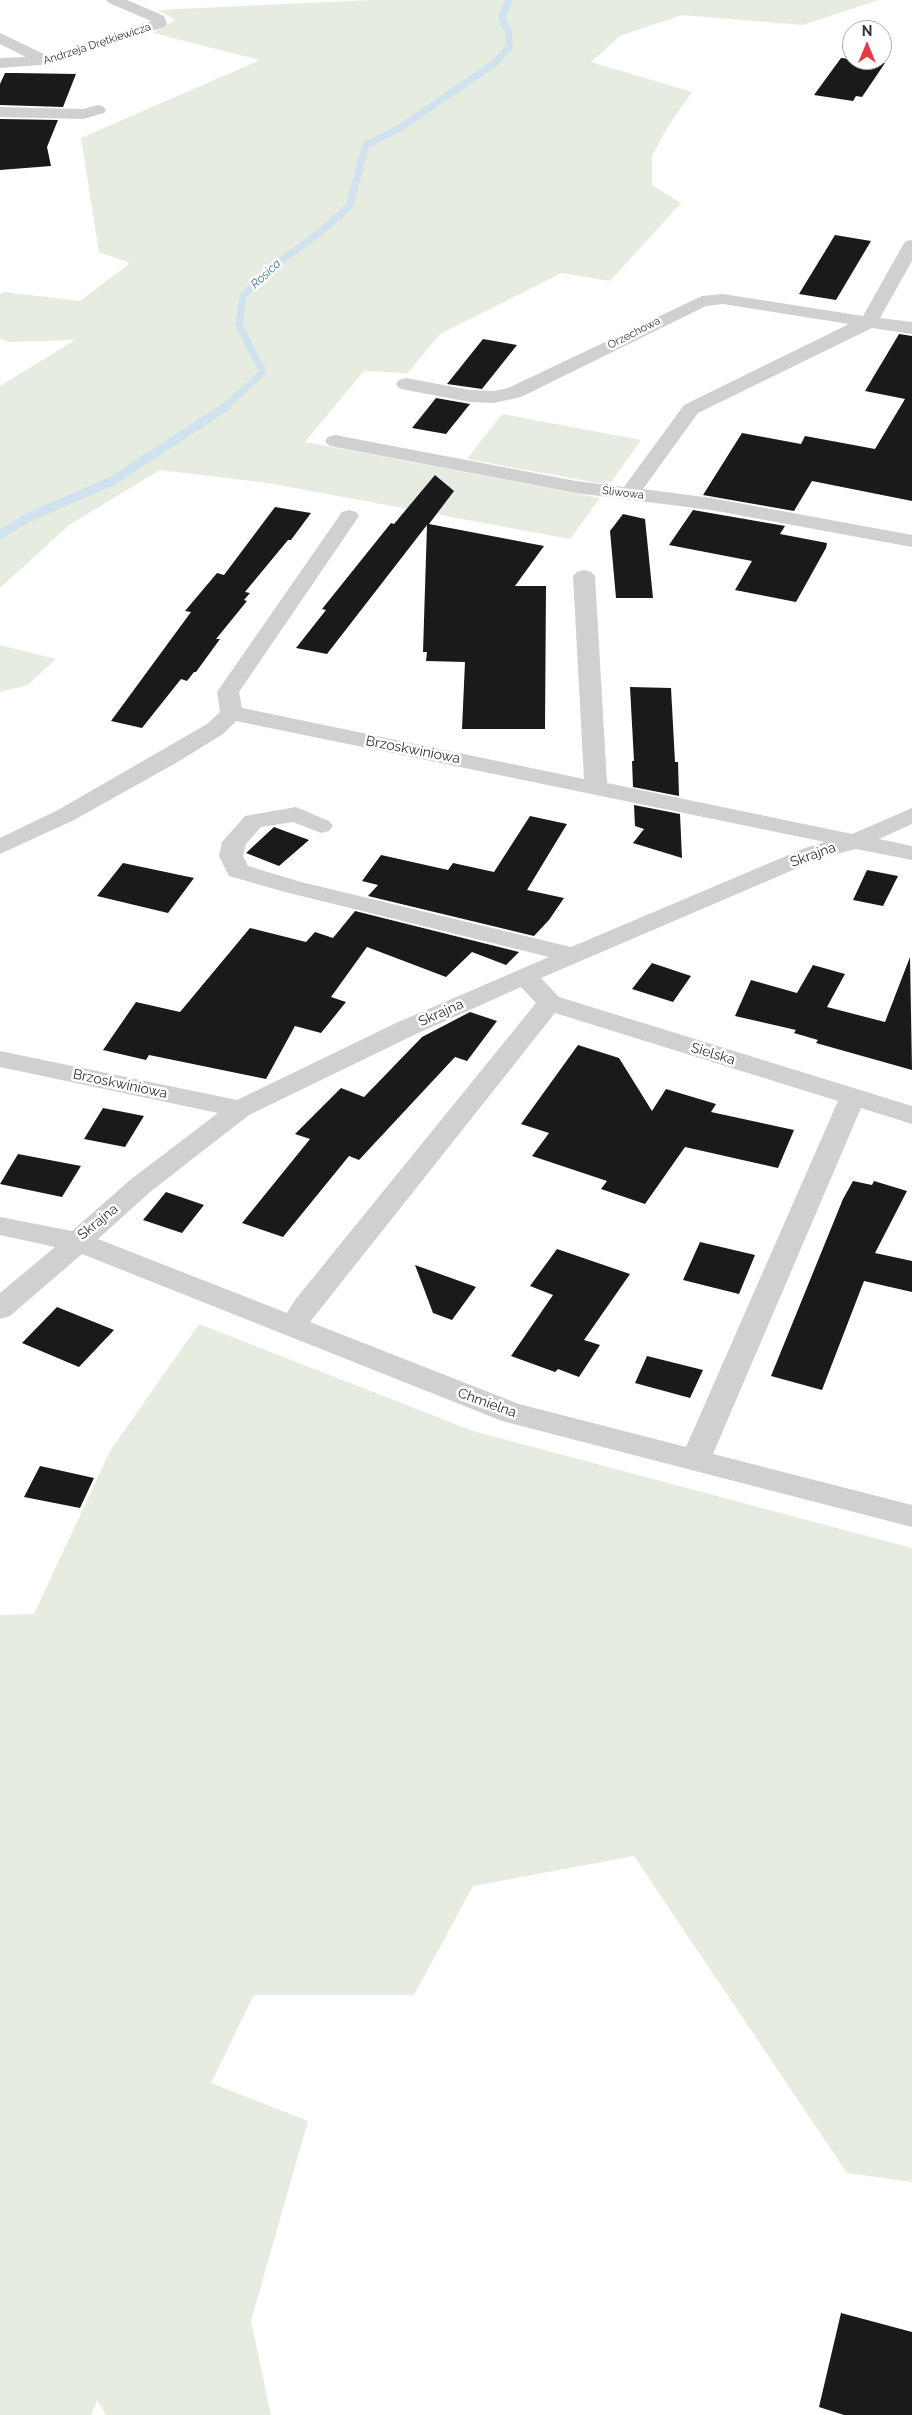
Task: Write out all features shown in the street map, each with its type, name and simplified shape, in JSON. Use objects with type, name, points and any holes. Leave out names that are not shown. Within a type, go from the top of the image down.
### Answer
[{"type":"street","name":"Andrzeja Drętkiewicza","points":[[0,63],[47,61],[159,24],[159,19],[114,0]]},
{"type":"street","points":[[0,38],[47,61]]},
{"type":"street","points":[[0,112],[83,114],[98,110]]},
{"type":"street","points":[[629,494],[691,409],[869,322],[912,245]]},
{"type":"street","name":"Orzechowa","points":[[406,384],[470,396],[494,397],[514,394],[691,304],[702,301],[723,300],[912,328]]},
{"type":"street","name":"Śliwowa","points":[[335,441],[576,487],[710,504],[912,541]]},
{"type":"street","points":[[0,847],[66,816],[216,729],[231,713],[228,692],[349,516]]},
{"type":"street","points":[[584,576],[596,787]]},
{"type":"street","name":"Brzoskwiniowa","points":[[231,713],[912,853]]},
{"type":"street","points":[[321,826],[296,814],[253,821],[234,842],[231,856],[238,871],[573,955]]},
{"type":"street","name":"Skrajna","points":[[0,1226],[78,1242],[140,1186],[240,1109],[405,1029],[573,955],[813,853],[853,842],[912,815]]},
{"type":"street","name":"Sielska","points":[[525,976],[550,1003],[606,1022],[912,1115]]},
{"type":"street","points":[[292,1328],[305,1307],[550,1003]]},
{"type":"street","name":"Brzoskwiniowa","points":[[0,1059],[240,1109]]},
{"type":"street","points":[[695,1461],[853,1096]]},
{"type":"street","points":[[0,1309],[78,1242]]},
{"type":"street","name":"Chmielna","points":[[78,1242],[512,1414],[912,1516]]},
{"type":"shaded area","points":[[373,0],[879,0],[803,25],[682,15],[620,36],[591,62],[692,92],[669,125],[652,156],[652,185],[681,203],[610,281],[561,273],[440,334],[408,373],[364,371],[305,442],[600,498],[570,539],[268,483],[160,470],[69,525],[0,588],[0,386],[75,340],[9,342],[0,339],[0,294],[4,292],[80,301],[130,263],[99,252],[81,138],[260,60],[153,33],[175,20],[158,10]]},
{"type":"shaded area","points":[[502,414],[641,440],[609,485],[467,459]]},
{"type":"shaded area","points":[[0,645],[56,659],[28,685],[0,692]]},
{"type":"shaded area","points":[[199,1324],[473,1431],[912,1548],[912,2182],[847,2173],[634,1856],[473,1886],[414,1995],[254,1995],[211,2083],[308,2121],[251,2321],[271,2415],[106,2415],[97,2400],[91,2415],[0,2415],[0,1615],[34,1614],[110,1451]]},
{"type":"building","points":[[841,58],[842,70],[880,70],[862,97],[856,96],[853,101],[814,95]]},
{"type":"building","points":[[5,73],[76,74],[63,107],[0,105],[0,84]]},
{"type":"building","points":[[0,119],[58,120],[47,147],[51,166],[0,170]]},
{"type":"building","points":[[835,235],[871,241],[836,300],[799,294]]},
{"type":"building","points":[[899,334],[912,336],[912,501],[812,481],[794,511],[703,495],[742,433],[801,444],[805,436],[875,449],[905,399],[865,391]]},
{"type":"building","points":[[483,339],[517,345],[482,389],[447,384]]},
{"type":"building","points":[[436,398],[470,404],[446,434],[412,428]]},
{"type":"building","points":[[435,475],[454,491],[429,524],[544,546],[515,586],[546,586],[545,729],[462,729],[465,662],[426,661],[427,652],[423,652],[427,525],[327,654],[296,648],[326,610],[322,609],[391,523],[394,524]]},
{"type":"building","points":[[275,507],[311,513],[291,540],[288,540],[245,592],[250,593],[244,600],[247,601],[216,639],[220,639],[196,672],[187,681],[181,679],[142,728],[111,721],[191,612],[185,611],[217,573],[224,575]]},
{"type":"building","points":[[693,510],[785,526],[780,534],[827,543],[826,548],[796,602],[735,590],[752,561],[669,545]]},
{"type":"building","points":[[623,514],[645,519],[653,598],[616,598],[610,531]]},
{"type":"building","points":[[630,687],[671,688],[675,762],[678,762],[679,796],[633,787],[632,761],[634,761]]},
{"type":"building","points":[[634,805],[680,814],[682,858],[633,843],[644,829],[635,826]]},
{"type":"building","points":[[530,816],[567,824],[527,890],[564,898],[549,920],[534,936],[368,896],[378,885],[362,881],[381,855],[448,870],[453,863],[494,872]]},
{"type":"building","points":[[274,827],[309,840],[279,866],[246,853]]},
{"type":"building","points":[[123,863],[194,878],[168,913],[97,896]]},
{"type":"building","points":[[867,870],[898,876],[883,906],[853,900]]},
{"type":"building","points":[[355,911],[519,952],[506,965],[472,952],[446,977],[367,947],[331,997],[346,1002],[321,1033],[295,1026],[266,1079],[149,1055],[146,1060],[103,1050],[136,1002],[180,1012],[250,928],[306,942],[315,932],[333,938]]},
{"type":"building","points":[[910,957],[912,1070],[816,1043],[818,1040],[794,1033],[796,1030],[735,1016],[751,980],[797,993],[813,965],[845,974],[827,1007],[885,1022]]},
{"type":"building","points":[[652,963],[691,976],[673,1002],[632,989]]},
{"type":"building","points":[[470,1012],[497,1021],[467,1061],[455,1057],[359,1160],[349,1156],[283,1237],[242,1223],[310,1139],[295,1134],[341,1088],[364,1097],[422,1037]]},
{"type":"building","points":[[578,1045],[619,1058],[652,1111],[666,1089],[716,1104],[711,1112],[794,1130],[778,1168],[685,1147],[645,1204],[601,1189],[607,1181],[532,1156],[549,1133],[521,1124]]},
{"type":"building","points":[[103,1108],[144,1116],[125,1147],[84,1139]]},
{"type":"building","points":[[18,1154],[81,1166],[62,1197],[0,1184]]},
{"type":"building","points":[[853,1181],[872,1185],[874,1181],[907,1191],[875,1253],[912,1261],[912,1292],[864,1281],[822,1390],[771,1376],[843,1199]]},
{"type":"building","points":[[166,1192],[204,1205],[182,1233],[143,1220]]},
{"type":"building","points":[[700,1242],[755,1255],[739,1294],[683,1280]]},
{"type":"building","points":[[557,1249],[630,1274],[584,1340],[600,1345],[579,1377],[558,1369],[555,1372],[511,1356],[553,1295],[530,1286]]},
{"type":"building","points":[[415,1265],[476,1287],[452,1320],[433,1313]]},
{"type":"building","points":[[57,1307],[114,1330],[79,1367],[22,1343]]},
{"type":"building","points":[[647,1356],[703,1370],[690,1398],[635,1383]]},
{"type":"building","points":[[40,1466],[94,1478],[80,1508],[24,1497]]},
{"type":"building","points":[[841,2313],[912,2332],[912,2415],[844,2415],[819,2407]]},
{"type":"waterway","name":"Rosica","points":[[225,407],[263,372],[239,325],[243,296],[267,271],[319,233],[349,207],[366,145],[400,128],[495,63],[509,47],[509,34],[502,17],[509,0]]},
{"type":"waterway","name":"Rosica","points":[[0,535],[27,518],[112,481],[227,406]]}]
